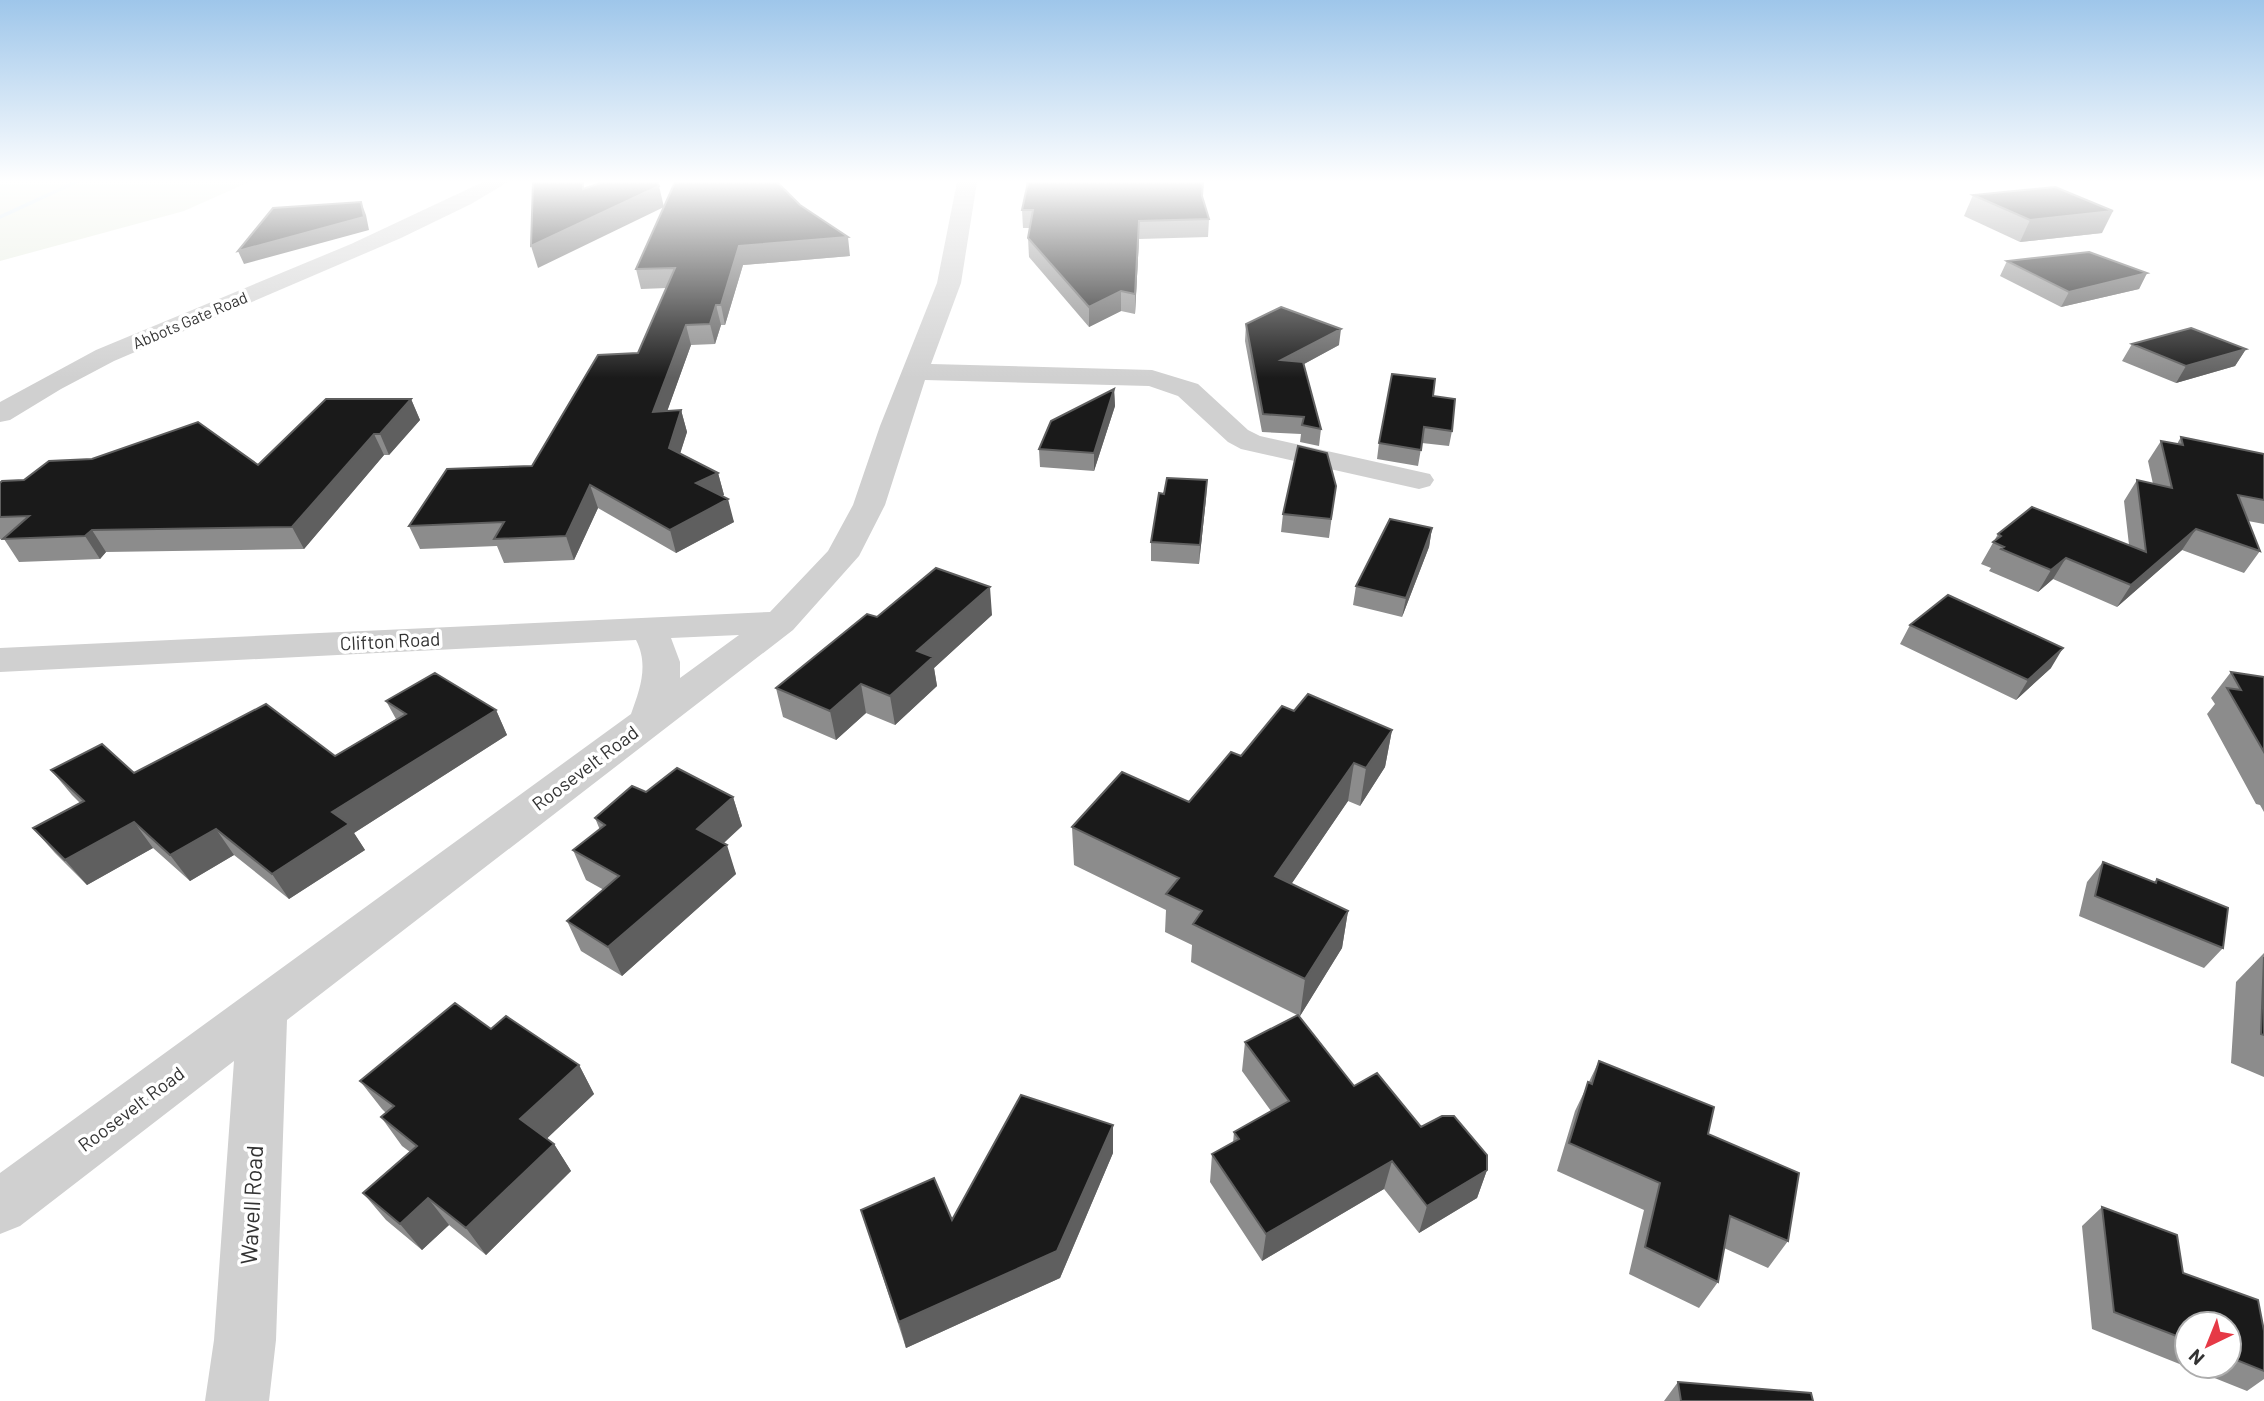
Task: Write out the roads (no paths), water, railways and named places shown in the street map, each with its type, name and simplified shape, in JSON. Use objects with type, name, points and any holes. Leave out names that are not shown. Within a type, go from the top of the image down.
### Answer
[{"type":"street","name":"Abbots Gate Road","points":[[0,414],[38,388],[96,360],[362,247]]},
{"type":"street","name":"Roosevelt Road","points":[[0,1207],[780,622],[842,556],[861,523],[914,372],[949,283],[955,247]]},
{"type":"street","points":[[914,372],[1152,378],[1188,390],[1238,436],[1251,443],[1419,480]]},
{"type":"street","name":"Clifton Road","points":[[0,660],[780,622]]},
{"type":"street","points":[[646,629],[658,643],[662,655],[660,685],[648,720]]},
{"type":"street","name":"Wavell Road","points":[[237,1401],[245,1340],[264,1010]]}]
